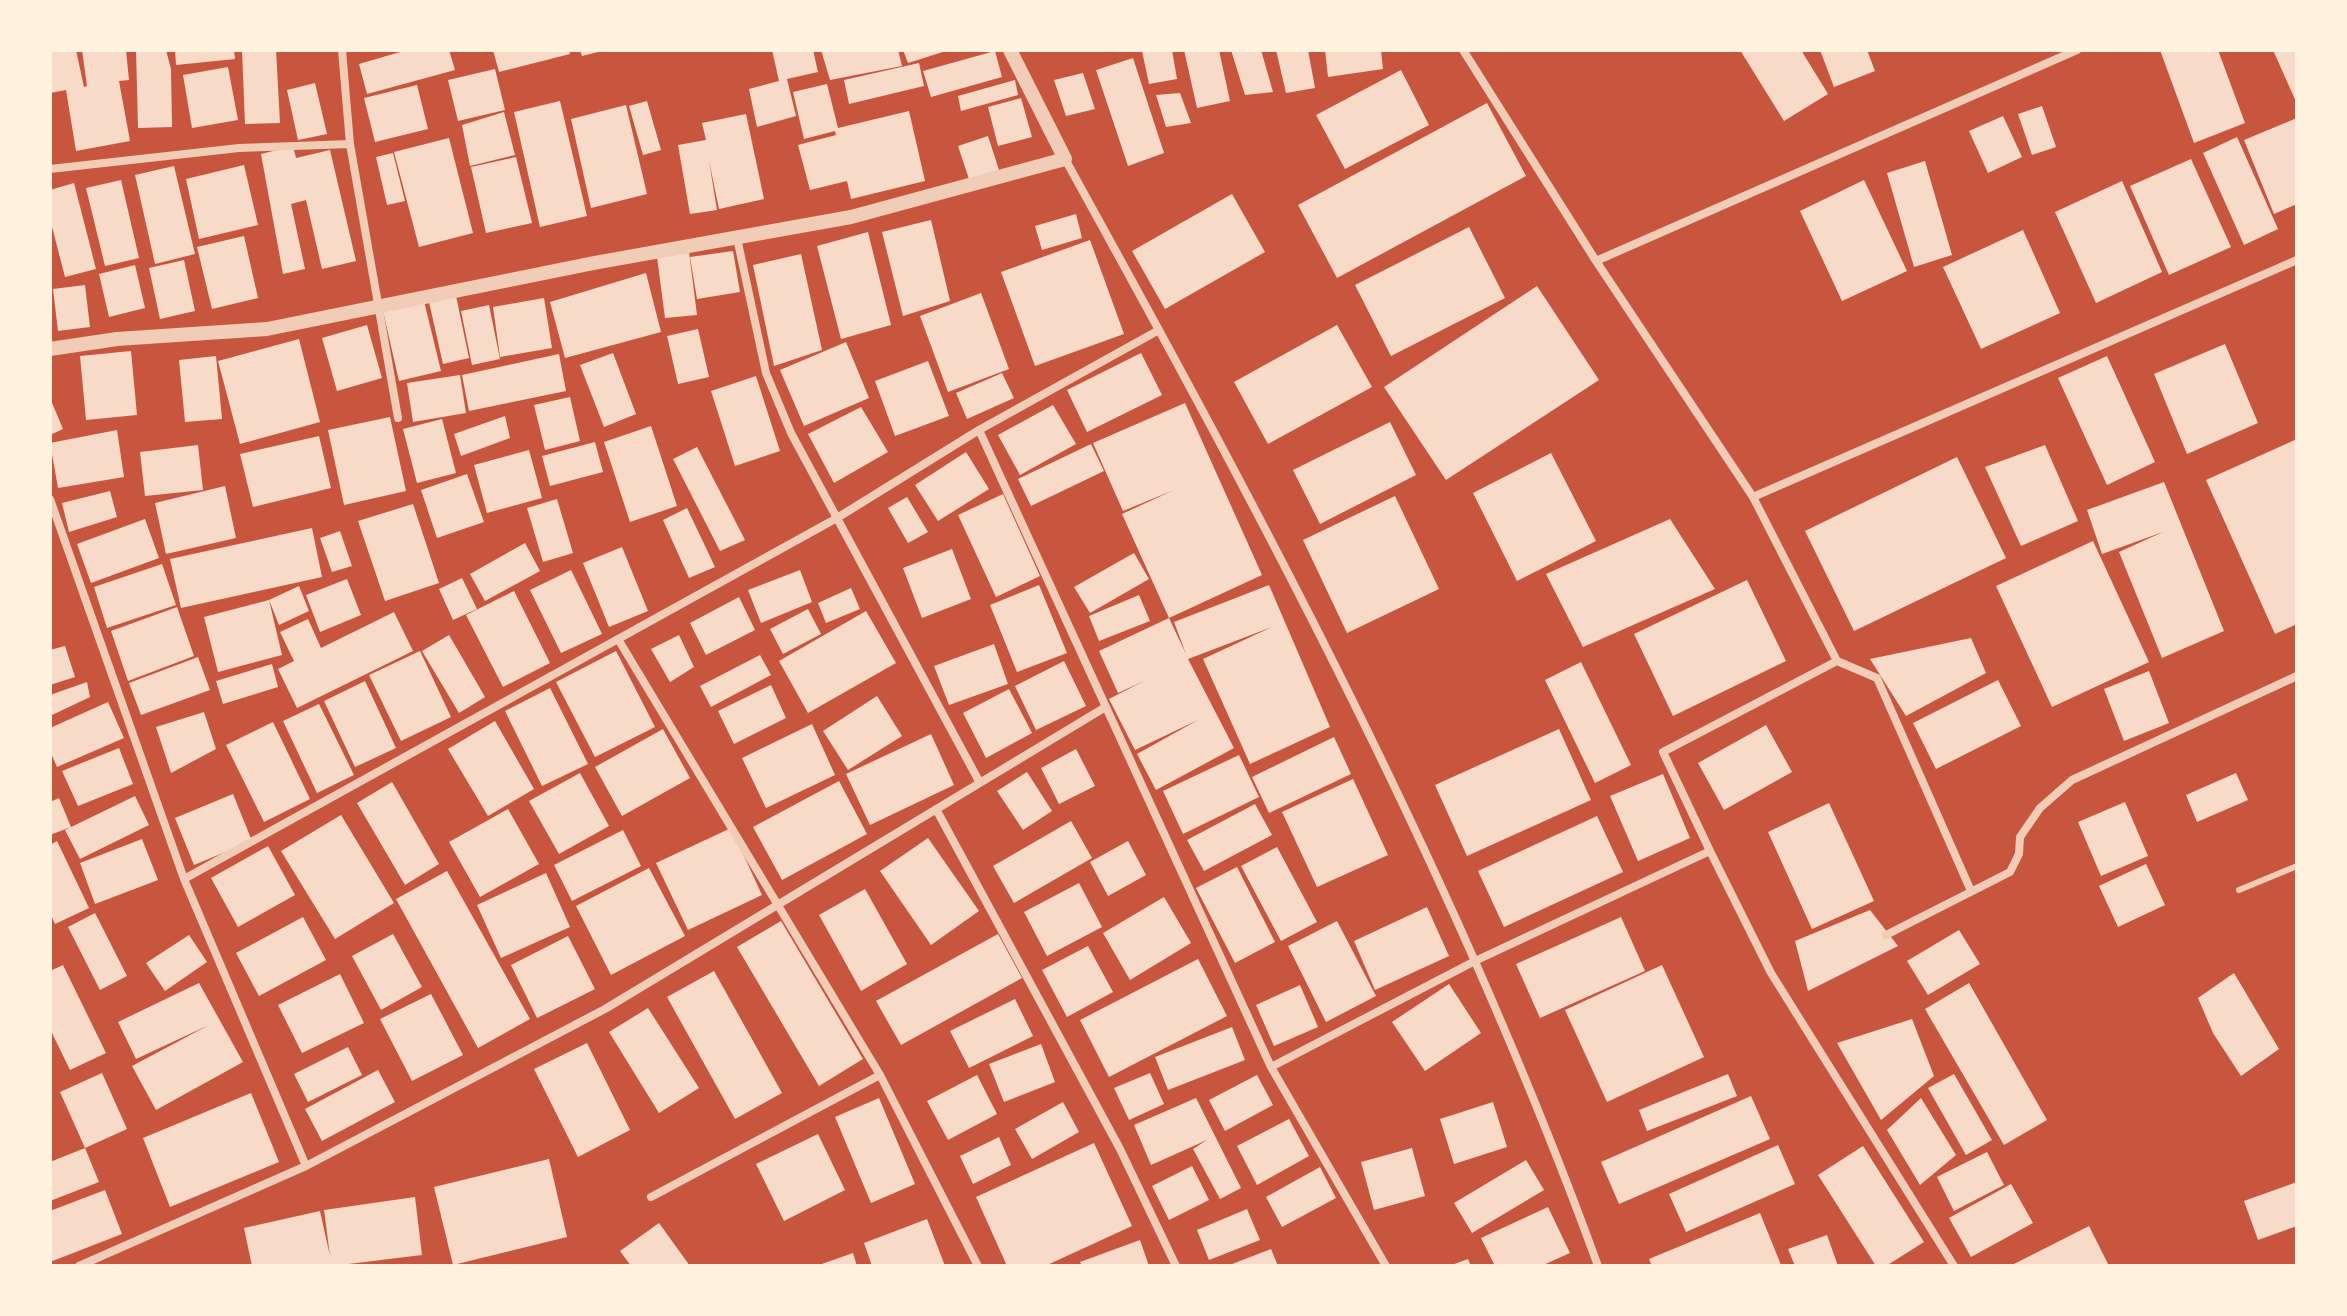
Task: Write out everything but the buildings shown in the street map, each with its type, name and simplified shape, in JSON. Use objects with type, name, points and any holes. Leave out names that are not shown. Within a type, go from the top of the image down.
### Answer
[{"type":"street","points":[[342,50],[350,144],[398,418]]},
{"type":"street","points":[[1010,50],[1065,159],[1256,507],[1475,961],[1598,1266]]},
{"type":"street","points":[[1463,50],[1596,261],[1753,497],[1837,661],[1877,678],[1971,891]]},
{"type":"street","points":[[1596,261],[2077,50]]},
{"type":"street","points":[[50,169],[266,145],[350,144]]},
{"type":"street","points":[[50,349],[117,339],[267,329],[851,217],[1065,159]]},
{"type":"street","points":[[737,238],[766,373],[791,433],[980,783]]},
{"type":"street","points":[[1753,497],[2297,260]]},
{"type":"street","points":[[184,879],[837,518],[979,430],[1159,330]]},
{"type":"street","points":[[979,430],[1271,1067],[1386,1266]]},
{"type":"street","points":[[50,499],[184,879],[306,1166]]},
{"type":"street","points":[[618,639],[880,1075],[978,1266]]},
{"type":"street","points":[[1837,661],[1663,752],[1771,973],[1954,1266]]},
{"type":"street","points":[[1886,935],[2010,872],[2019,854],[2020,837],[2040,808],[2072,780],[2297,676]]},
{"type":"street","points":[[79,1266],[306,1166],[605,1009],[1104,708]]},
{"type":"street","points":[[936,809],[1120,1149],[1176,1266]]},
{"type":"street","points":[[1271,1067],[1475,961],[1710,851]]},
{"type":"street","points":[[651,1197],[880,1075]]},
{"type":"lane","points":[[2239,890],[2297,866]]}]
